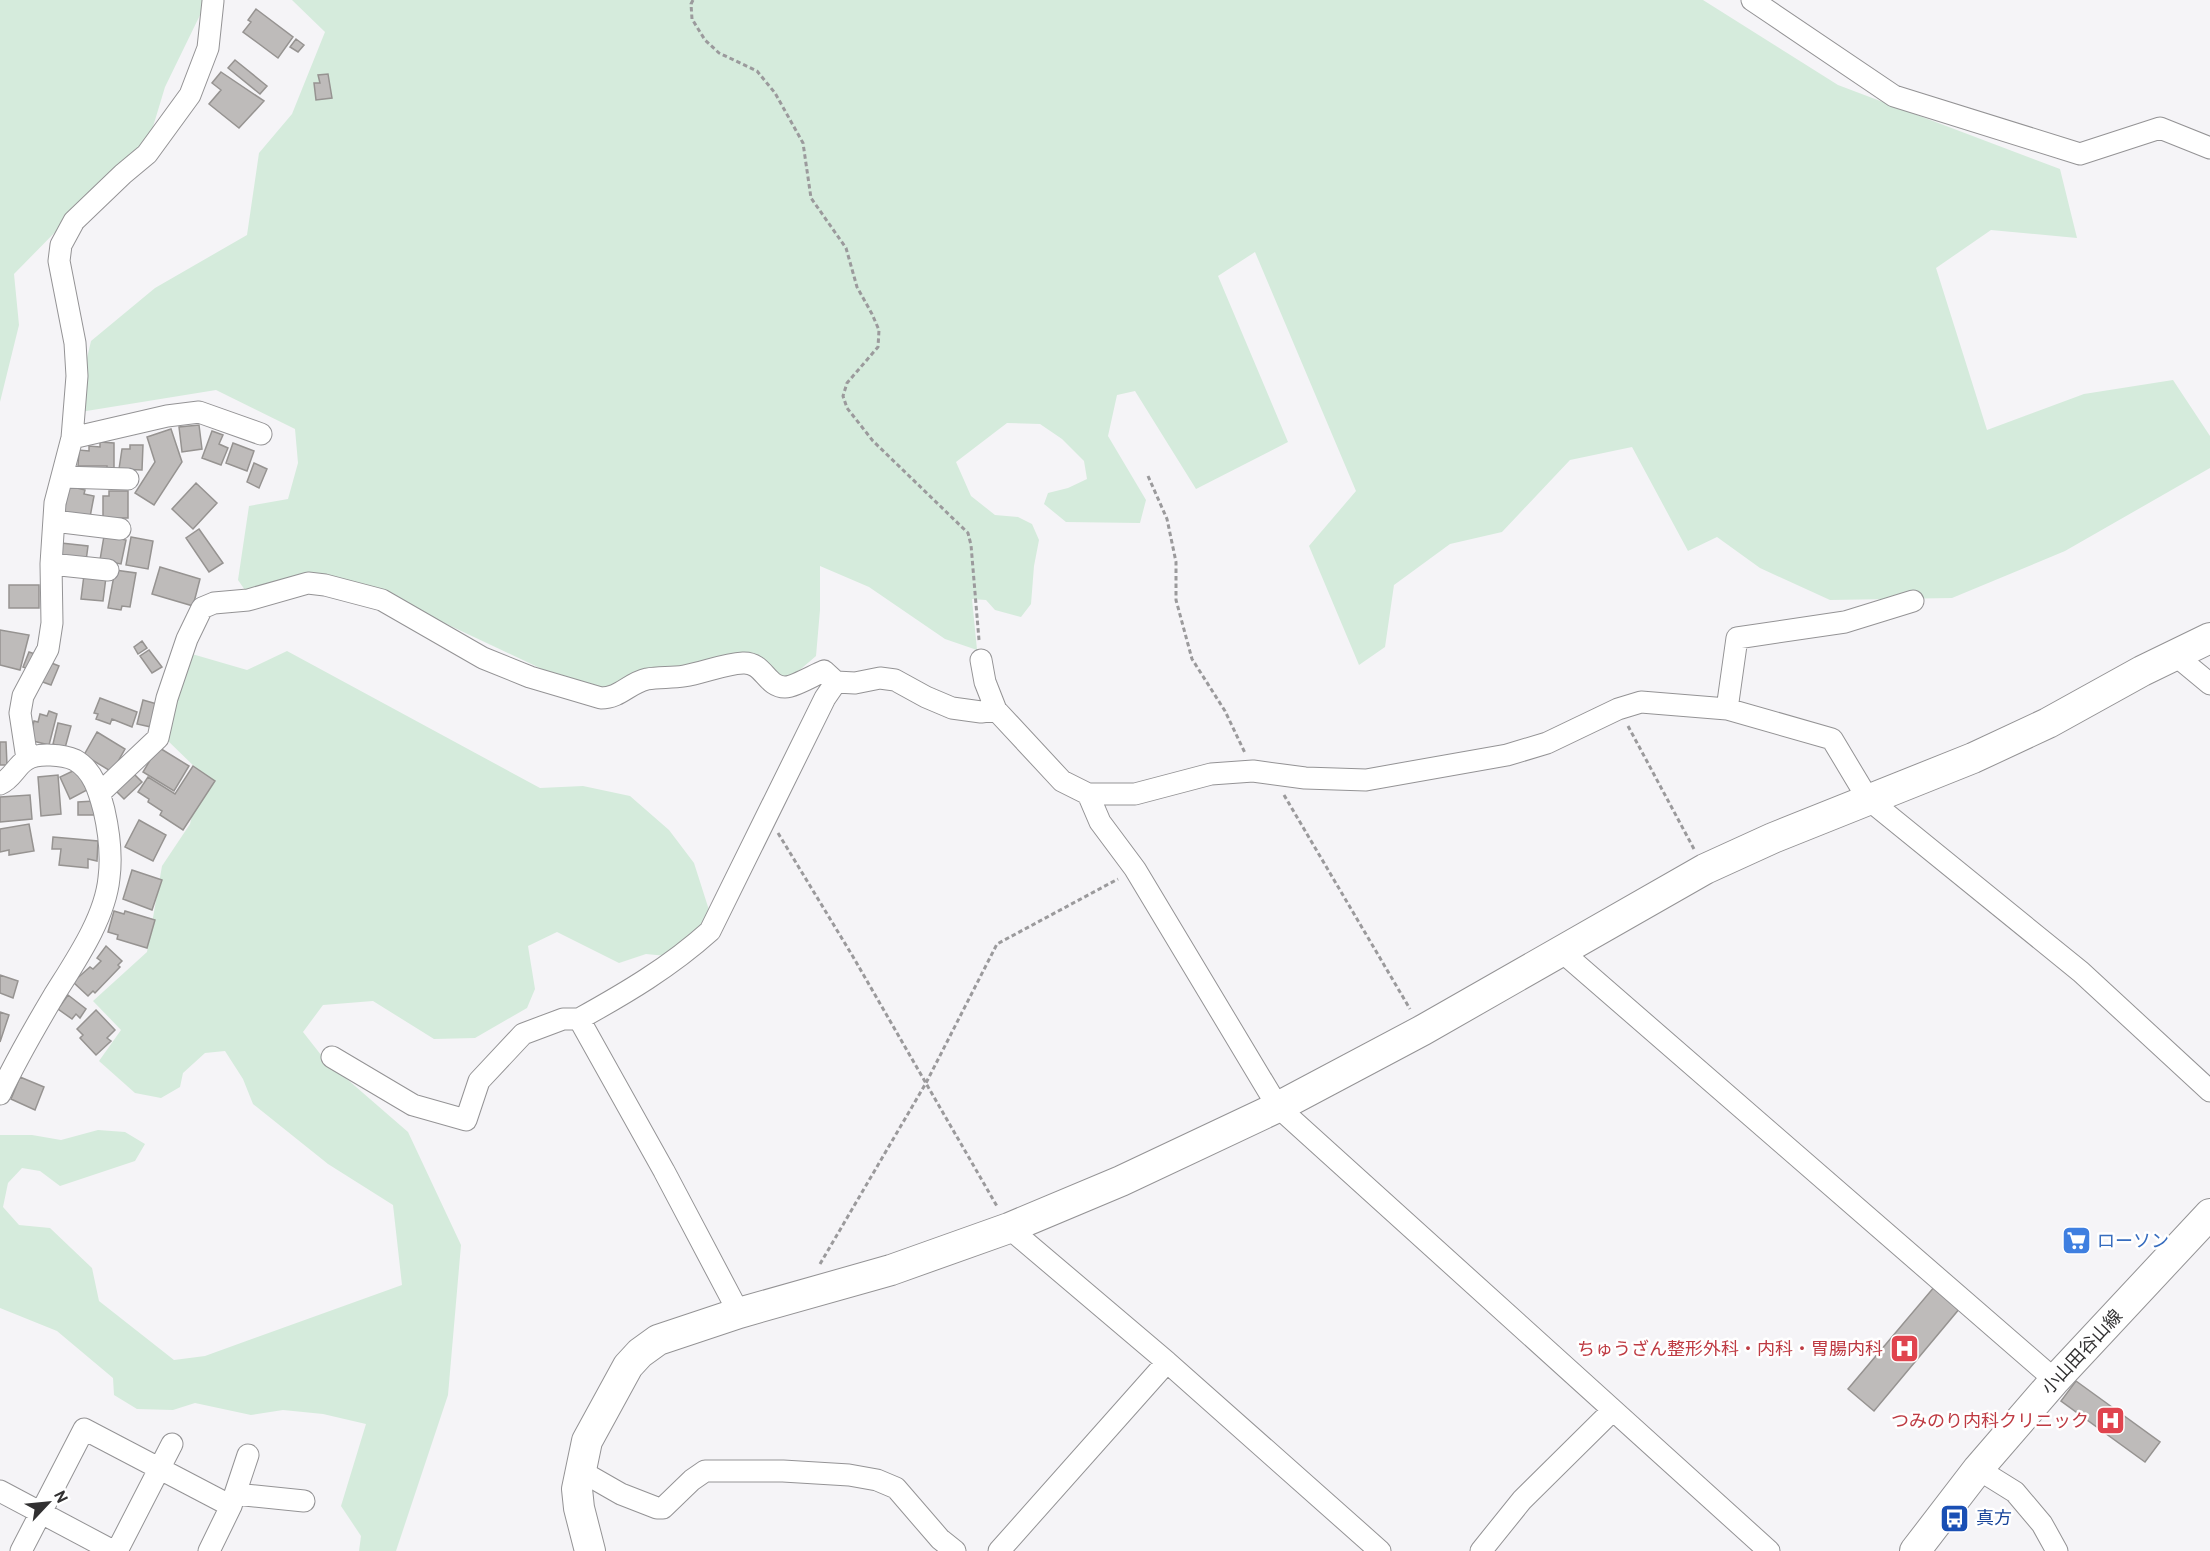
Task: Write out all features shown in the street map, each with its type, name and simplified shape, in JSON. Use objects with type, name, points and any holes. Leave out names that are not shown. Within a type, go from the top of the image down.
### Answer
[{"type":"street","points":[[1752,0],[1894,96],[2080,154],[2160,128],[2210,148]]},
{"type":"street","points":[[27,759],[20,713],[23,696],[48,648],[52,623],[51,564],[55,503],[72,438],[77,376],[75,343],[59,261],[62,245],[74,221],[147,154],[190,95],[208,48],[213,1]]},
{"type":"street","points":[[72,438],[167,416],[199,412],[261,434]]},
{"type":"street","points":[[62,477],[128,479]]},
{"type":"street","points":[[54,521],[120,529]]},
{"type":"street","points":[[51,564],[108,570]]},
{"type":"street","points":[[100,793],[158,738],[167,698],[187,639],[202,608],[214,603],[248,600],[308,583],[326,585],[382,600],[483,658],[530,677],[601,698],[612,698],[634,683],[648,679],[681,677],[741,663],[751,664],[761,669],[775,684],[786,687],[824,671],[836,682],[855,683],[880,678],[895,680],[926,698],[952,708],[981,712],[996,710]]},
{"type":"street","points":[[1728,709],[1737,638],[1845,622],[1913,601]]},
{"type":"street","points":[[590,1551],[579,1508],[577,1489],[579,1470],[587,1441],[628,1366],[640,1353],[658,1340],[739,1312],[891,1269],[1009,1228],[1121,1181],[1278,1107],[1423,1030],[1705,869],[1868,799],[1973,758],[2048,723],[2105,690],[2210,638]]},
{"type":"street","points":[[2175,655],[2210,684]]},
{"type":"street","points":[[981,660],[985,682],[996,710],[1062,781],[1088,794],[1135,794],[1211,774],[1262,772],[1305,778],[1366,780],[1507,755],[1547,743],[1618,709],[1641,702],[1728,709],[1832,739],[1868,799],[2081,972],[2210,1091]]},
{"type":"street","points":[[333,1057],[413,1104],[466,1120],[479,1082],[523,1034],[563,1019],[579,1019],[649,980],[684,955],[710,931],[825,698],[836,682]]},
{"type":"street","points":[[0,784],[7,781],[27,759],[47,755],[67,756],[85,766],[100,793],[110,847],[109,880],[86,944],[19,1055],[0,1094]]},
{"type":"street","points":[[1088,794],[1100,822],[1135,869],[1278,1107],[1769,1551]]},
{"type":"street","points":[[1560,950],[2055,1380]]},
{"type":"street","points":[[579,1019],[739,1312]]},
{"type":"street","name":"小山田谷山線","points":[[1915,1551],[1978,1469],[2055,1380],[2210,1214]]},
{"type":"street","points":[[1009,1228],[1167,1362],[1380,1551]]},
{"type":"street","points":[[999,1551],[1167,1362]]},
{"type":"street","points":[[1481,1551],[1522,1500],[1612,1411]]},
{"type":"street","points":[[21,1551],[84,1430],[159,1469],[233,1500],[304,1501]]},
{"type":"street","points":[[0,1491],[115,1551],[172,1444]]},
{"type":"street","points":[[209,1551],[233,1500],[248,1455]]},
{"type":"street","points":[[1978,1469],[2015,1492],[2042,1524],[2057,1551]]},
{"type":"street","points":[[579,1470],[621,1494],[657,1508],[663,1508],[692,1480],[705,1471],[849,1474],[877,1480],[896,1488],[940,1539],[955,1551]]},
{"type":"path","points":[[693,0],[692,19],[705,40],[719,52],[757,72],[775,93],[803,143],[811,198],[846,248],[857,286],[879,330],[878,347],[847,383],[843,396],[847,408],[873,441],[968,533],[981,660]]},
{"type":"path","points":[[1148,476],[1167,519],[1176,562],[1176,600],[1192,659],[1423,1030]]},
{"type":"path","points":[[1618,709],[1705,869]]},
{"type":"path","points":[[768,816],[852,955],[1009,1228]]},
{"type":"path","points":[[819,1266],[926,1083],[997,944],[1135,869]]},
{"type":"green space","points":[[0,0],[210,0],[201,13],[165,87],[146,150],[68,219],[14,274],[19,325],[0,402]]},
{"type":"green space","points":[[292,0],[1703,0],[1838,85],[2060,169],[2077,238],[1991,230],[1936,268],[1987,430],[2084,394],[2173,380],[2210,436],[2210,468],[2065,551],[1952,598],[1830,600],[1760,568],[1717,537],[1688,551],[1632,447],[1570,460],[1502,532],[1450,544],[1394,585],[1385,647],[1359,665],[1309,546],[1356,491],[1255,252],[1218,276],[1288,442],[1196,489],[1135,391],[1117,395],[1108,436],[1146,500],[1140,523],[1066,522],[1044,504],[1048,493],[1068,488],[1087,479],[1084,461],[1062,439],[1040,424],[1007,423],[956,462],[971,496],[995,515],[1018,517],[1032,524],[1039,540],[1031,604],[1021,617],[995,610],[986,600],[972,599],[977,650],[945,639],[869,587],[820,566],[820,610],[816,656],[795,674],[780,678],[764,662],[601,692],[561,678],[387,596],[347,581],[247,593],[238,580],[249,506],[288,499],[298,463],[295,429],[216,390],[74,413],[91,341],[155,288],[247,235],[259,153],[292,114],[325,32]]},
{"type":"green space","points":[[287,651],[540,788],[583,786],[630,796],[669,830],[694,863],[709,910],[708,929],[667,956],[646,954],[619,963],[557,932],[528,946],[535,989],[527,1008],[475,1038],[434,1039],[373,1001],[323,1005],[303,1032],[325,1060],[408,1132],[461,1245],[448,1395],[396,1551],[359,1551],[361,1536],[341,1506],[366,1424],[323,1414],[283,1410],[251,1415],[195,1403],[173,1410],[137,1409],[114,1395],[113,1378],[57,1331],[0,1308],[0,1135],[32,1135],[61,1140],[98,1130],[125,1132],[145,1144],[135,1161],[60,1186],[40,1171],[22,1168],[8,1183],[3,1207],[19,1225],[50,1228],[92,1268],[99,1301],[174,1360],[205,1356],[402,1285],[393,1205],[328,1164],[253,1104],[243,1079],[225,1051],[205,1053],[183,1073],[180,1087],[161,1098],[135,1093],[99,1061],[121,1030],[93,1001],[147,952],[162,866],[190,824],[202,774],[164,737],[192,654],[247,670]]},
{"type":"building","points":[[256,9],[293,37],[278,58],[243,32],[251,22],[248,20]]},
{"type":"building","points":[[296,39],[304,45],[298,52],[290,47]]},
{"type":"building","points":[[235,60],[267,86],[260,94],[228,68]]},
{"type":"building","points":[[221,72],[264,101],[239,128],[209,104],[221,90],[212,83]]},
{"type":"building","points":[[328,74],[332,98],[316,100],[314,83],[320,83],[318,75]]},
{"type":"building","points":[[199,425],[202,449],[182,452],[179,427]]},
{"type":"building","points":[[171,429],[182,462],[154,505],[135,493],[155,462],[147,437]]},
{"type":"building","points":[[212,431],[223,435],[219,444],[228,448],[221,465],[202,458]]},
{"type":"building","points":[[100,442],[114,443],[114,470],[107,470],[107,466],[78,466],[79,450],[89,451],[89,446],[100,447]]},
{"type":"building","points":[[233,443],[254,451],[247,471],[226,463]]},
{"type":"building","points":[[130,445],[143,445],[142,470],[119,469],[122,449],[130,449]]},
{"type":"building","points":[[254,463],[267,469],[259,488],[247,482]]},
{"type":"building","points":[[196,483],[217,503],[193,529],[172,509]]},
{"type":"building","points":[[69,486],[85,490],[84,494],[94,496],[90,517],[64,512]]},
{"type":"building","points":[[109,491],[128,491],[128,518],[103,518],[103,496],[109,496]]},
{"type":"building","points":[[199,529],[223,563],[209,572],[186,538]]},
{"type":"building","points":[[104,536],[126,540],[121,564],[100,560]]},
{"type":"building","points":[[131,537],[153,541],[148,569],[126,565]]},
{"type":"building","points":[[61,543],[88,546],[86,561],[60,557]]},
{"type":"building","points":[[160,567],[200,579],[193,606],[152,594]]},
{"type":"building","points":[[115,570],[136,573],[130,607],[122,606],[121,610],[108,608]]},
{"type":"building","points":[[84,575],[106,577],[103,601],[81,599]]},
{"type":"building","points":[[9,585],[39,585],[39,608],[9,608]]},
{"type":"building","points":[[0,630],[29,635],[20,670],[0,665]]},
{"type":"building","points":[[142,641],[147,648],[138,654],[134,647]]},
{"type":"building","points":[[149,650],[162,667],[152,673],[140,656]]},
{"type":"building","points":[[29,652],[35,654],[29,669],[23,667]]},
{"type":"building","points":[[49,662],[59,666],[51,685],[40,681]]},
{"type":"building","points":[[100,698],[137,712],[132,727],[112,719],[110,724],[96,719],[98,714],[94,713]]},
{"type":"building","points":[[143,700],[157,704],[151,727],[137,724]]},
{"type":"building","points":[[49,711],[57,714],[49,745],[29,740],[34,721],[38,722],[40,714],[47,716]]},
{"type":"building","points":[[58,723],[71,726],[65,748],[53,744]]},
{"type":"building","points":[[97,732],[125,749],[112,772],[84,755]]},
{"type":"building","points":[[0,742],[6,742],[7,765],[0,765]]},
{"type":"building","points":[[158,747],[189,766],[174,791],[143,772]]},
{"type":"building","points":[[193,766],[215,781],[183,830],[160,815],[162,811],[138,792],[148,777],[175,794]]},
{"type":"building","points":[[77,769],[87,790],[70,799],[60,777]]},
{"type":"building","points":[[132,772],[142,782],[124,799],[115,790]]},
{"type":"building","points":[[58,775],[61,814],[41,816],[38,777]]},
{"type":"building","points":[[30,795],[32,819],[0,822],[0,797]]},
{"type":"building","points":[[94,801],[95,815],[78,815],[78,802]]},
{"type":"building","points":[[139,820],[166,835],[153,861],[125,847]]},
{"type":"building","points":[[29,824],[34,851],[9,855],[9,850],[0,852],[0,829]]},
{"type":"building","points":[[53,837],[98,841],[97,861],[88,859],[88,868],[59,865],[61,849],[52,849]]},
{"type":"building","points":[[132,870],[162,880],[152,910],[123,899]]},
{"type":"building","points":[[114,911],[124,914],[125,911],[155,920],[147,948],[117,939],[118,935],[108,932]]},
{"type":"building","points":[[106,946],[122,961],[118,965],[120,967],[95,993],[93,991],[88,996],[73,982],[90,967],[93,969],[101,961],[97,958]]},
{"type":"building","points":[[0,975],[18,981],[13,998],[0,993]]},
{"type":"building","points":[[68,995],[86,1009],[80,1018],[76,1014],[72,1019],[58,1009]]},
{"type":"building","points":[[96,1010],[115,1030],[107,1038],[111,1041],[96,1055],[80,1038],[83,1035],[77,1029]]},
{"type":"building","points":[[0,1012],[9,1015],[0,1042]]},
{"type":"building","points":[[20,1077],[44,1087],[35,1110],[11,1099]]},
{"type":"building","name":"ちゅうざん整形外科・内科・胃腸内科","points":[[1935,1286],[1960,1308],[1874,1411],[1848,1389]]},
{"type":"building","name":"つみのり内科クリニック","points":[[2076,1381],[2160,1442],[2145,1462],[2061,1401]]},
{"type":"place","name":"ローソン","points":[[2076,1241]]},
{"type":"place","name":"ちゅうざん整形外科・内科・胃腸内科","points":[[1904,1349]]},
{"type":"place","name":"つみのり内科クリニック","points":[[2110,1421]]},
{"type":"place","name":"真方","points":[[1955,1518]]}]
